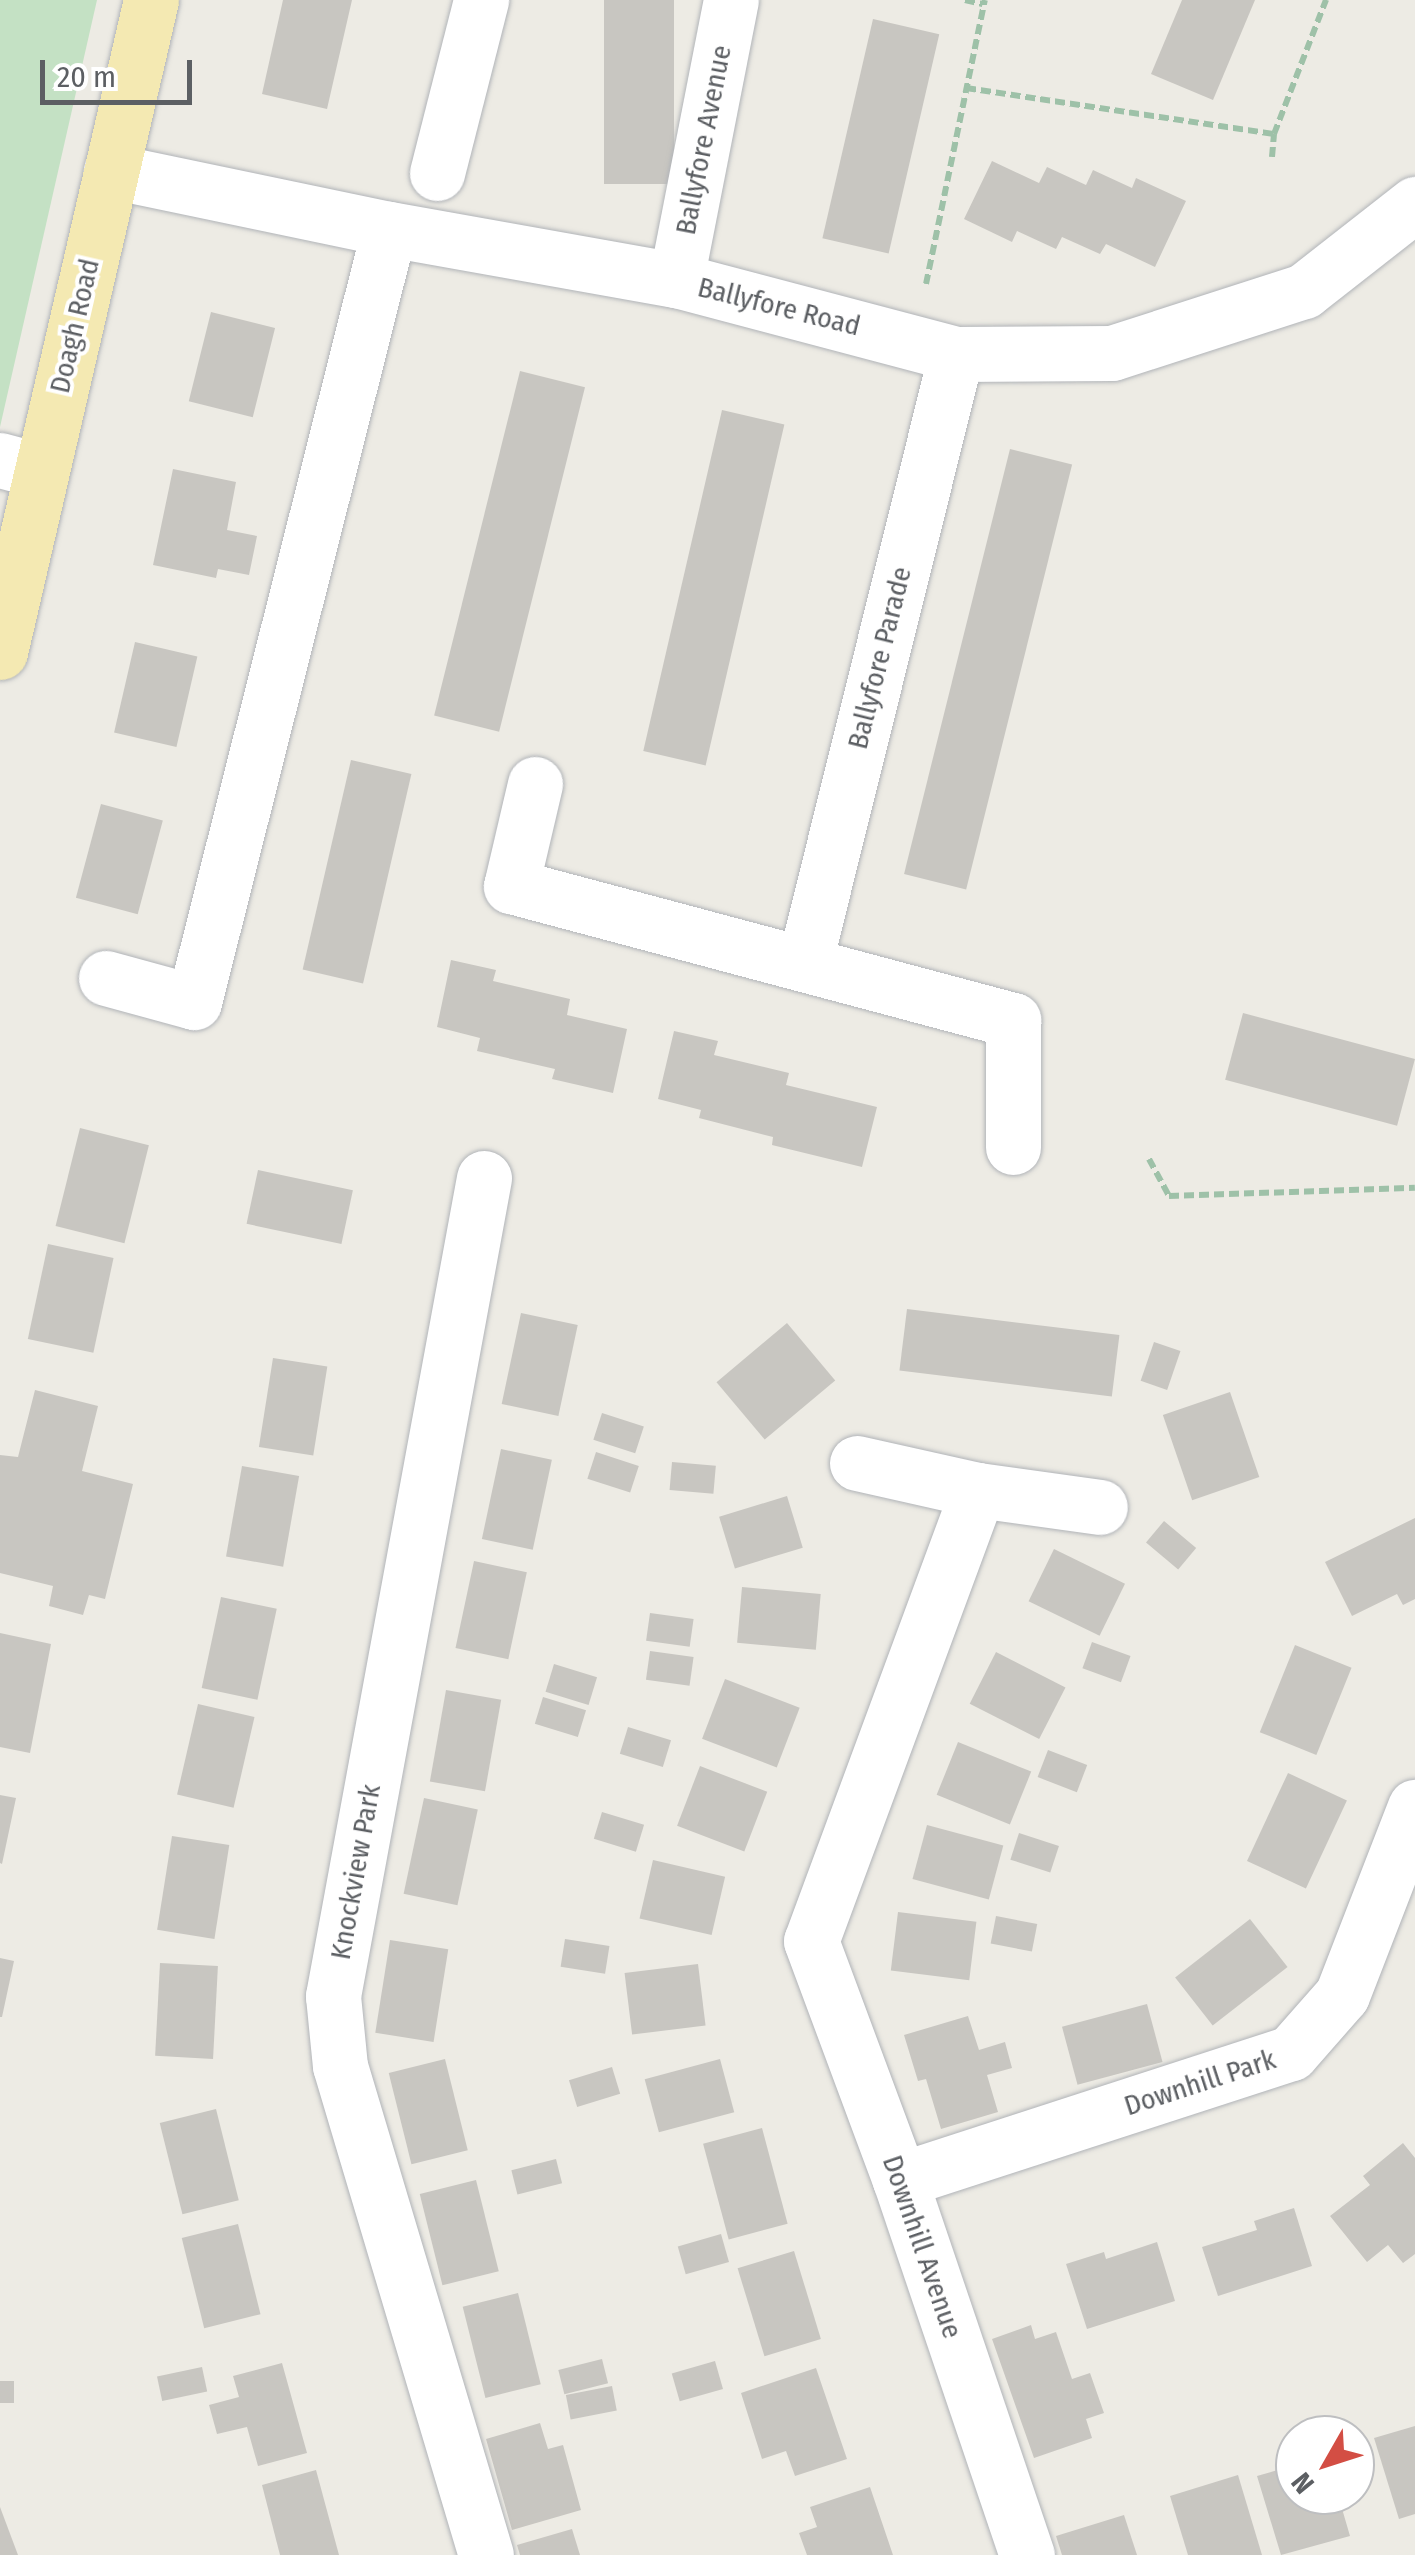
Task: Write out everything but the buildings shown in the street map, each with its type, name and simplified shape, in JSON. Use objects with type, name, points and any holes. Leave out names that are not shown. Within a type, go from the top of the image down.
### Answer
[{"type":"main road","name":"Doagh Road","points":[[0,652],[21,466],[111,171],[151,0]]},
{"type":"street","points":[[436,172],[480,0]]},
{"type":"street","name":"Ballyfore Avenue","points":[[676,280],[731,0]]},
{"type":"street","name":"Ballyfore Road","points":[[111,171],[389,229],[676,280],[956,354],[1112,353],[1304,291],[1415,204]]},
{"type":"street","points":[[106,978],[194,1002],[389,229]]},
{"type":"street","name":"Ballyfore Parade","points":[[805,961],[956,354]]},
{"type":"street","points":[[535,784],[511,886],[805,961],[1013,1020],[1014,1147]]},
{"type":"street","name":"Knockview Park","points":[[484,1178],[333,1996],[340,2066],[486,2555]]},
{"type":"street","points":[[857,1462],[978,1490],[1100,1507]]},
{"type":"street","name":"Downhill Avenue","points":[[978,1490],[811,1941],[900,2180],[1027,2555]]},
{"type":"street","name":"Downhill Park","points":[[900,2180],[1291,2053],[1342,1996],[1415,1807]]},
{"type":"path","points":[[926,284],[984,2],[965,0]]},
{"type":"path","points":[[1272,157],[1274,134],[1326,0]]},
{"type":"path","points":[[966,88],[1274,134]]},
{"type":"path","points":[[1149,1159],[1169,1196],[1415,1188]]},
{"type":"green space","points":[[0,0],[97,0],[0,427]]}]
